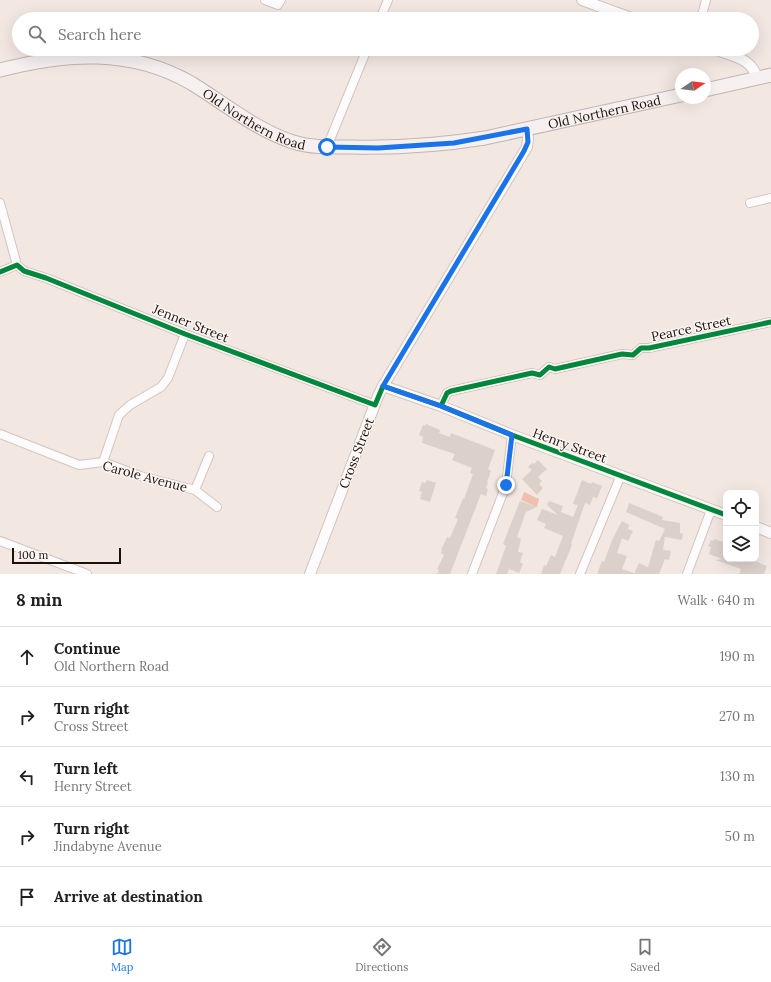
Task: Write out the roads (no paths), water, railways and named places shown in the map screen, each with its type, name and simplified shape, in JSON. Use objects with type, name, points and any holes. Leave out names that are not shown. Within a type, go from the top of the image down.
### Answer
[{"type":"main road","name":"Old Northern Road","points":[[0,70],[61,58],[101,56],[127,60],[167,72],[190,83],[263,129],[281,138],[294,143],[327,147],[378,148],[454,143],[527,129],[675,96]]},
{"type":"main road","points":[[711,89],[771,75]]},
{"type":"street","points":[[265,0],[278,5],[281,0]]},
{"type":"street","points":[[383,12],[388,0]]},
{"type":"street","points":[[582,0],[615,12]]},
{"type":"street","points":[[703,12],[706,0]]},
{"type":"street","points":[[327,147],[365,56]]},
{"type":"street","points":[[731,56],[750,64],[755,71],[757,78]]},
{"type":"street","name":"Cross Street","points":[[310,574],[383,386],[524,151],[528,142],[527,129]]},
{"type":"street","points":[[750,203],[771,198]]},
{"type":"street","points":[[0,203],[17,266],[0,272]]},
{"type":"street","name":"Jenner Street","points":[[17,266],[24,271],[46,278],[185,334],[375,405]]},
{"type":"street","name":"Pearce Street","points":[[441,406],[447,393],[451,391],[532,373],[540,375],[549,367],[554,369],[622,354],[633,355],[641,348],[649,348],[771,322]]},
{"type":"street","points":[[103,462],[119,415],[130,405],[153,392],[168,378],[185,334]]},
{"type":"street","name":"Henry Street","points":[[383,386],[441,406],[512,435],[723,514]]},
{"type":"street","name":"Carole Avenue","points":[[0,434],[79,465],[103,462],[140,476],[195,490],[217,507]]},
{"type":"street","points":[[472,574],[506,485],[512,435]]},
{"type":"street","points":[[195,490],[209,456]]},
{"type":"street","points":[[580,574],[621,475]]},
{"type":"street","points":[[687,574],[711,510]]},
{"type":"street","points":[[759,528],[771,533]]},
{"type":"street","points":[[0,541],[86,574]]}]
